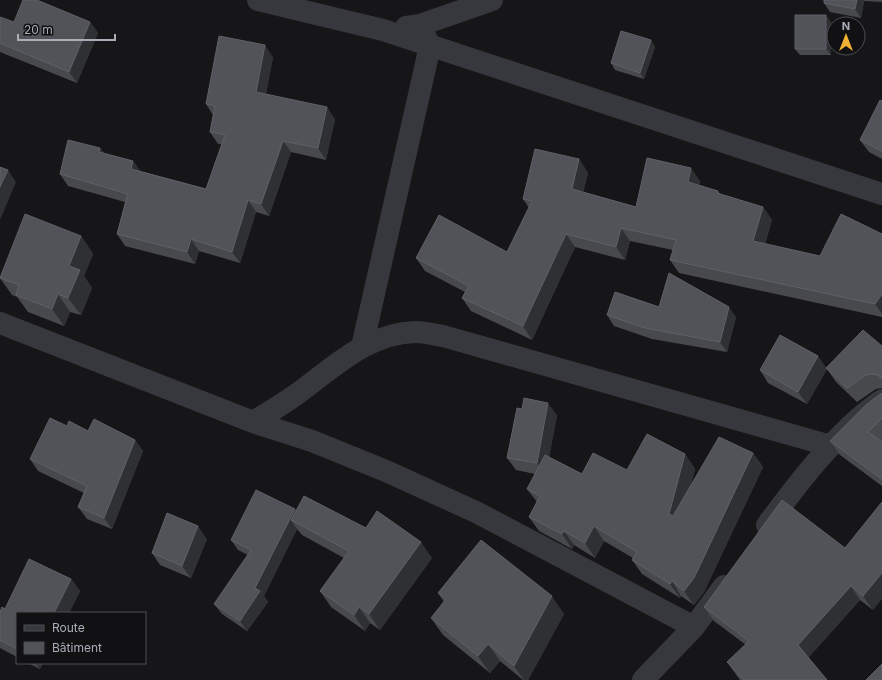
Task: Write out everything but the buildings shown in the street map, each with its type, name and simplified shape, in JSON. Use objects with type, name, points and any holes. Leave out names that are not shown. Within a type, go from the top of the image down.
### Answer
[{"type":"street","points":[[258,0],[383,30],[882,194]]},
{"type":"street","points":[[383,30],[420,25],[492,0]]},
{"type":"street","points":[[362,347],[430,46],[420,25]]},
{"type":"street","points":[[0,323],[253,422],[312,441],[386,471],[476,512],[694,627]]},
{"type":"street","points":[[253,422],[297,394],[334,364],[362,347],[390,336],[416,332],[443,336],[832,446]]},
{"type":"street","points":[[754,543],[792,492],[832,446],[869,408],[882,400]]},
{"type":"street","points":[[643,680],[694,627],[736,569]]}]
